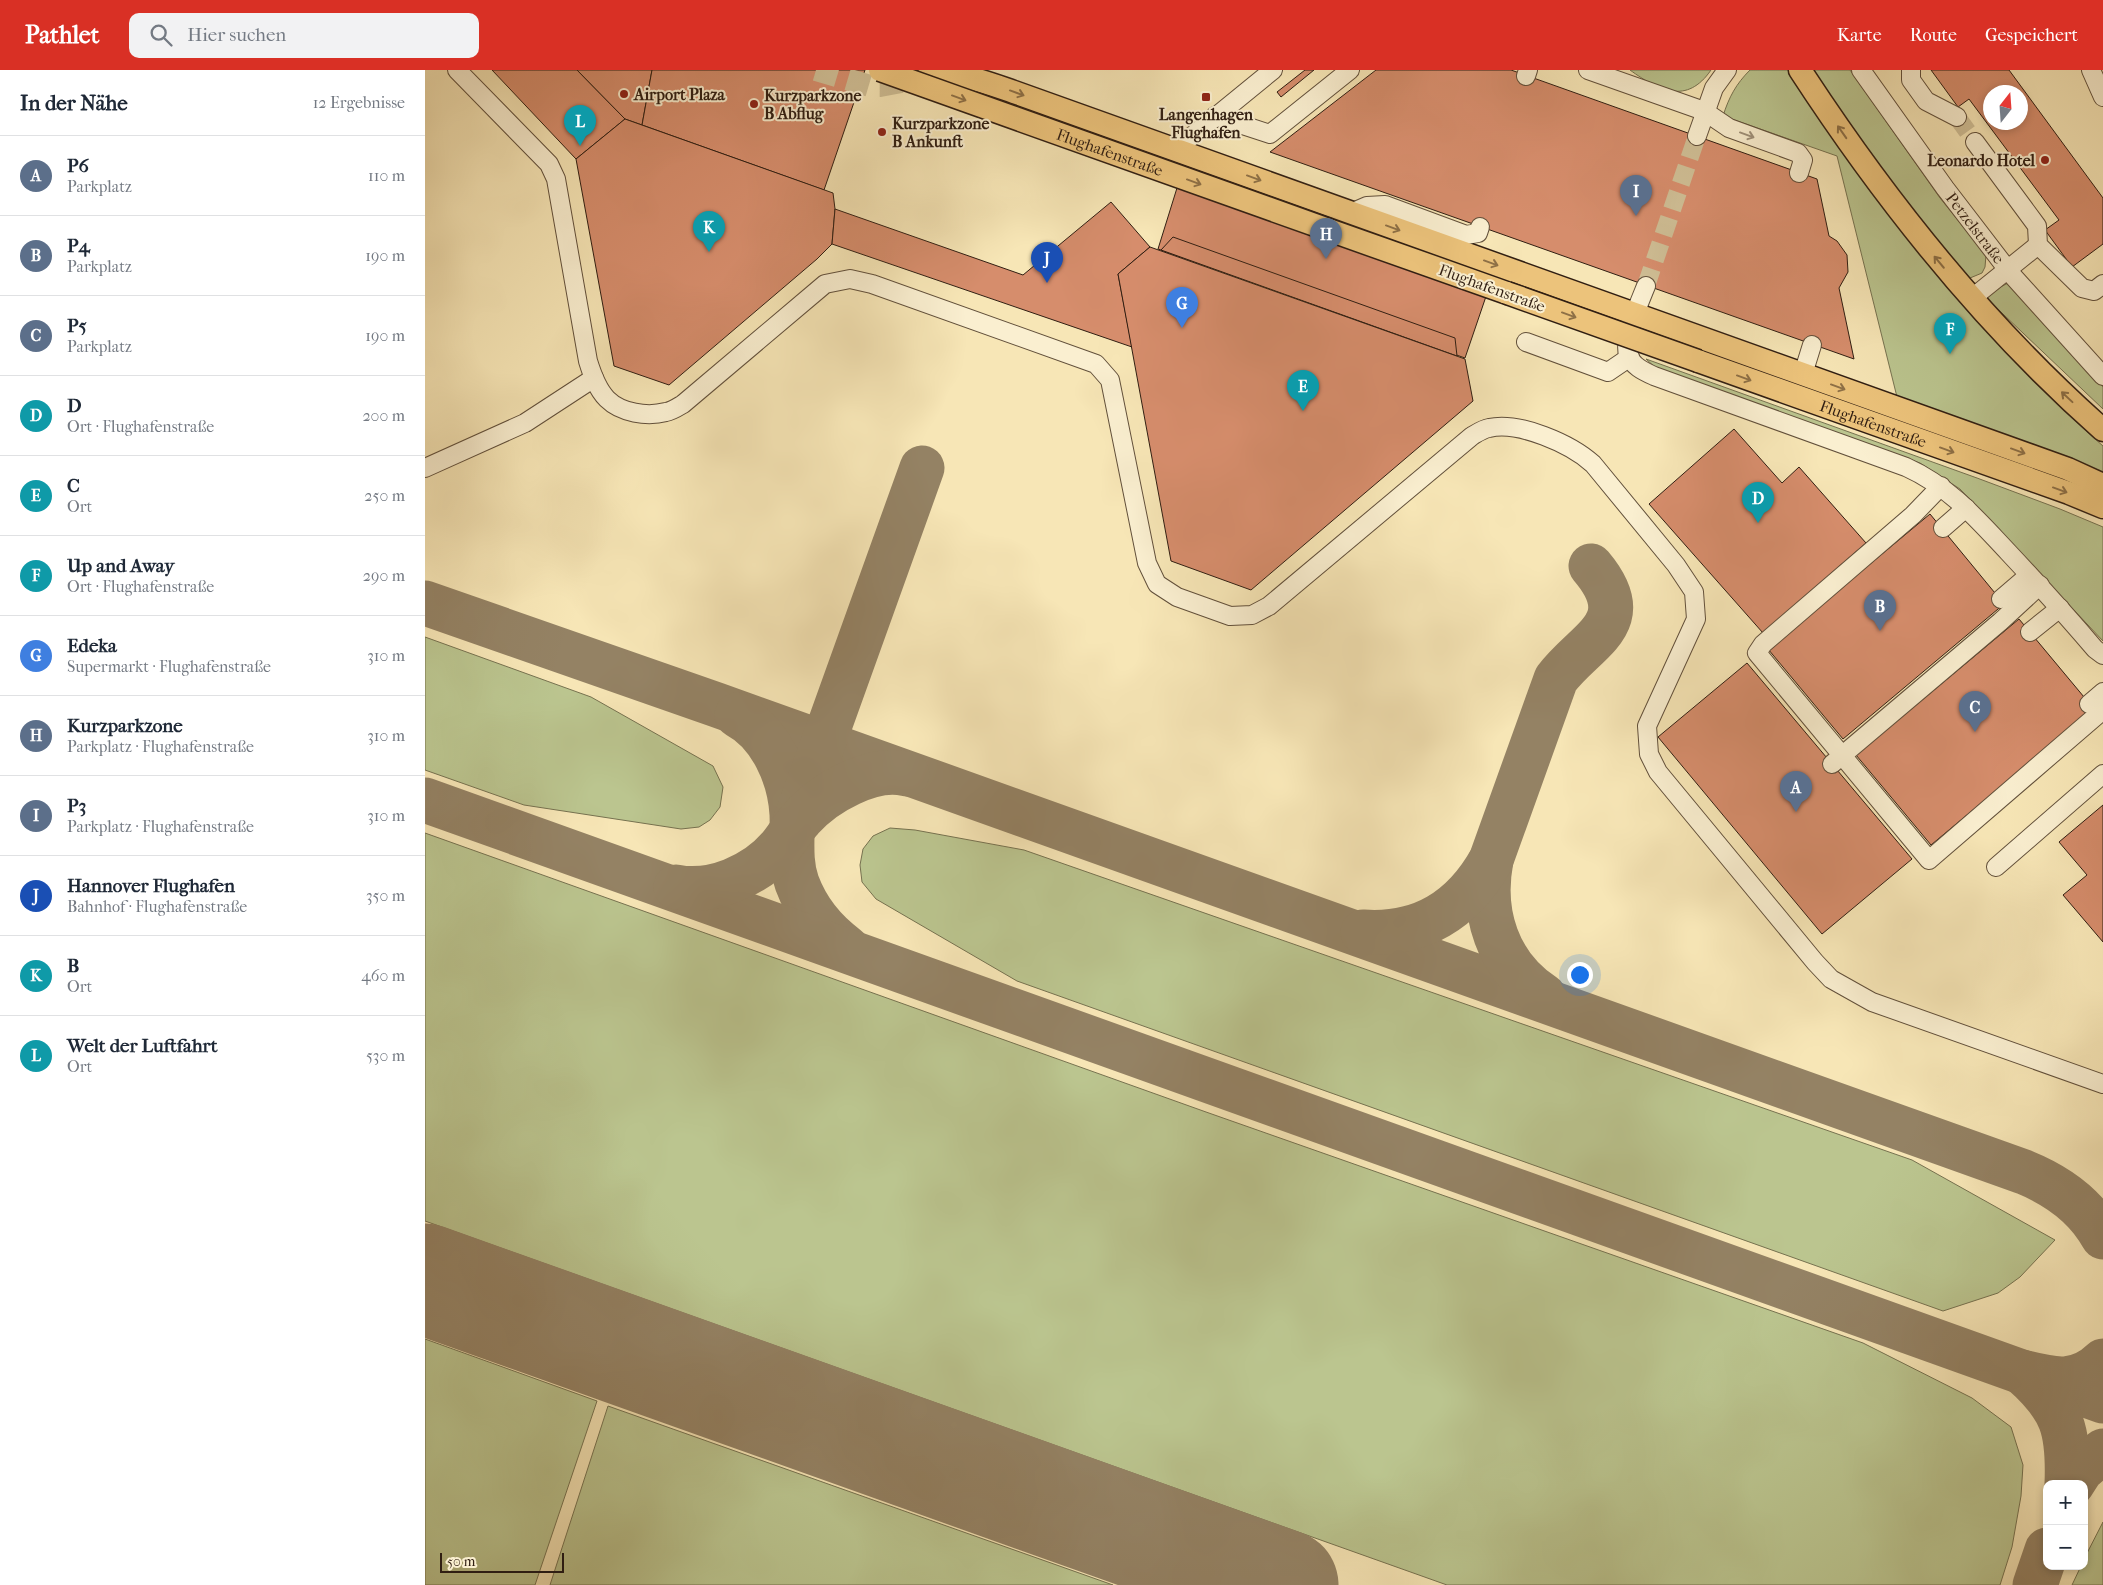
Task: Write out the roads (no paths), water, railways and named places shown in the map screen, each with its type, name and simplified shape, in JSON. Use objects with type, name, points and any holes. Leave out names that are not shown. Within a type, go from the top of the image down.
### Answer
[{"type":"main road","name":"Flughafenstraße","points":[[880,70],[2103,507]]},
{"type":"main road","points":[[1800,70],[1913,230],[1971,299],[2055,386],[2103,430]]},
{"type":"main road","name":"Flughafenstraße","points":[[928,76],[961,73],[2068,469],[2103,485]]},
{"type":"street","points":[[457,70],[549,164],[556,179],[588,361],[607,399],[621,408],[637,413],[654,414],[667,412],[683,404],[825,284],[850,279],[872,284],[1095,364],[1110,380],[1147,564],[1157,584],[1177,597],[1231,616],[1252,615],[1269,606],[1472,436],[1490,428],[1517,427],[1566,445],[1581,453],[1593,464],[1676,565],[1694,592],[1696,619],[1647,726],[1649,754],[1658,772],[1815,962],[1831,979],[1872,1002],[2103,1084]]},
{"type":"street","points":[[1175,150],[1273,70]]},
{"type":"street","points":[[1215,116],[1270,134],[1350,70]]},
{"type":"street","points":[[1588,70],[1704,111],[1729,128],[1798,153],[1803,160],[1799,173]]},
{"type":"street","points":[[1697,136],[1704,111],[1714,88],[1727,70]]},
{"type":"street","name":"Petzelstraße","points":[[1861,70],[1945,188],[2007,268],[2103,376]]},
{"type":"street","points":[[1911,70],[1911,80],[1926,101],[1957,117]]},
{"type":"street","points":[[2091,70],[2103,97]]},
{"type":"street","points":[[1975,142],[2037,226],[2038,245],[2082,288],[2094,291],[2103,284]]},
{"type":"street","points":[[1351,213],[1376,204],[1422,212],[1467,234],[1478,233],[1480,227]]},
{"type":"street","points":[[1971,299],[2007,268],[2038,245]]},
{"type":"street","points":[[1646,286],[1628,339],[1627,353],[1637,367],[1654,376],[1906,467],[1941,486],[1967,508],[2060,608],[2095,649],[2103,655]]},
{"type":"street","points":[[1526,342],[1608,372],[1630,357]]},
{"type":"street","points":[[1803,374],[1812,344]]},
{"type":"street","points":[[425,468],[525,423],[595,378]]},
{"type":"street","points":[[1941,486],[1913,515],[1763,644],[1757,653],[1837,759],[1929,860],[2096,707],[2103,692]]},
{"type":"street","points":[[1943,528],[1967,508]]},
{"type":"street","points":[[1837,759],[2000,622],[2034,580]]},
{"type":"street","points":[[2001,599],[2034,580]]},
{"type":"street","points":[[2030,632],[2060,608]]},
{"type":"street","points":[[1996,866],[2103,774]]},
{"type":"tunnel","points":[[816,70],[870,86],[917,79]]},
{"type":"tunnel","points":[[1957,117],[1975,142]]},
{"type":"tunnel","points":[[1646,286],[1697,136]]},
{"type":"place","name":"Airport Plaza","points":[[624,94]]},
{"type":"place","name":"Langenhagen Flughafen","points":[[1206,97]]},
{"type":"place","name":"Kurzparkzone B Abflug","points":[[754,104]]},
{"type":"place","name":"Kurzparkzone B Ankunft","points":[[882,132]]},
{"type":"place","name":"Welt der Luftfahrt","points":[[580,146]]},
{"type":"place","name":"Leonardo Hotel","points":[[2045,160]]},
{"type":"place","name":"P3","points":[[1636,216]]},
{"type":"place","name":"B","points":[[709,252]]},
{"type":"place","name":"Kurzparkzone","points":[[1326,259]]},
{"type":"place","name":"Hannover Flughafen","points":[[1047,283]]},
{"type":"place","name":"Edeka","points":[[1182,328]]},
{"type":"place","name":"Up and Away","points":[[1950,354]]},
{"type":"place","name":"C","points":[[1303,411]]},
{"type":"place","name":"D","points":[[1758,523]]},
{"type":"place","name":"P4","points":[[1880,631]]},
{"type":"place","name":"P5","points":[[1975,732]]},
{"type":"place","name":"P6","points":[[1796,812]]}]
